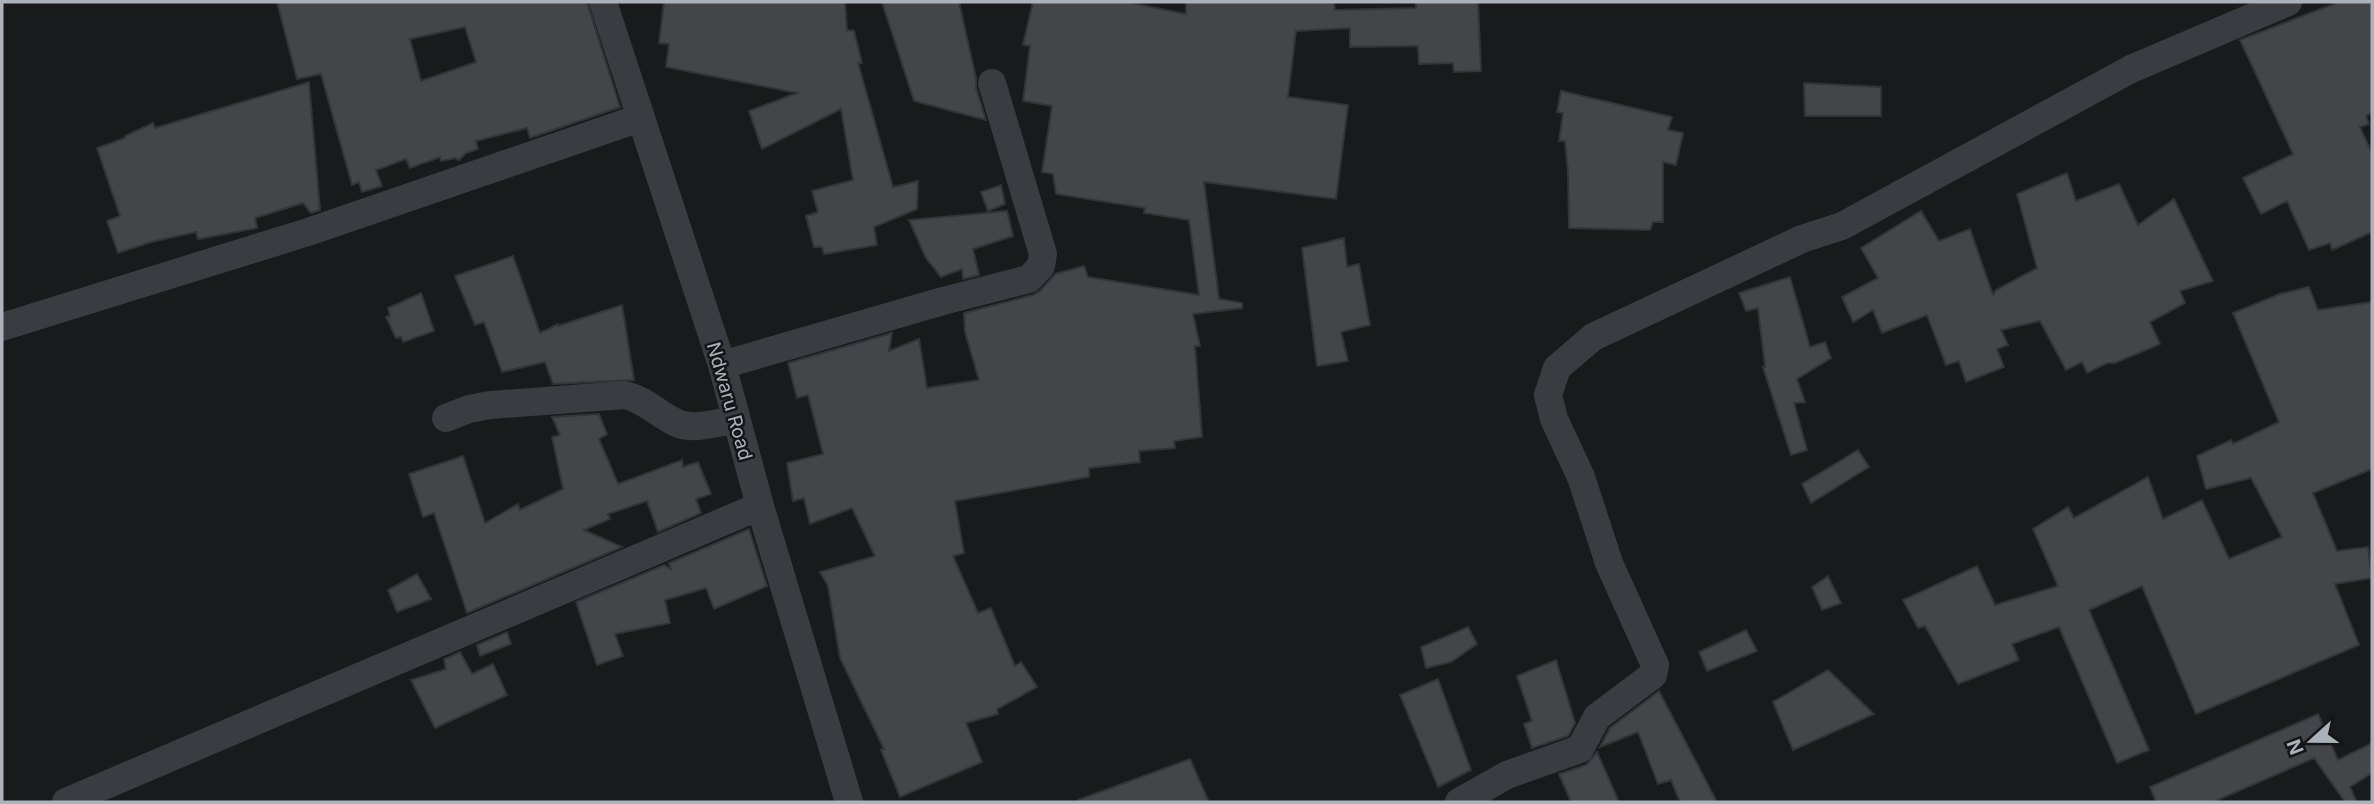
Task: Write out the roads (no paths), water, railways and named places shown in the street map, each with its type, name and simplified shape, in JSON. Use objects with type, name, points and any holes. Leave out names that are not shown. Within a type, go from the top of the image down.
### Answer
[{"type":"street","name":"Ndwaru Road","points":[[603,2],[722,365],[735,420],[849,802]]},
{"type":"street","points":[[1459,802],[1507,775],[1580,749],[1597,717],[1653,675],[1655,665],[1609,563],[1581,477],[1554,419],[1548,395],[1557,368],[1593,337],[1802,239],[1843,226],[2130,69],[2288,2]]},
{"type":"street","points":[[722,365],[943,301],[1009,285],[1029,279],[1036,273],[1041,267],[1043,254],[992,83]]},
{"type":"street","points":[[2,327],[308,232],[640,118]]},
{"type":"street","points":[[446,418],[469,409],[490,405],[625,395],[636,397],[680,424],[701,425],[735,420]]},
{"type":"street","points":[[66,802],[760,506]]}]
